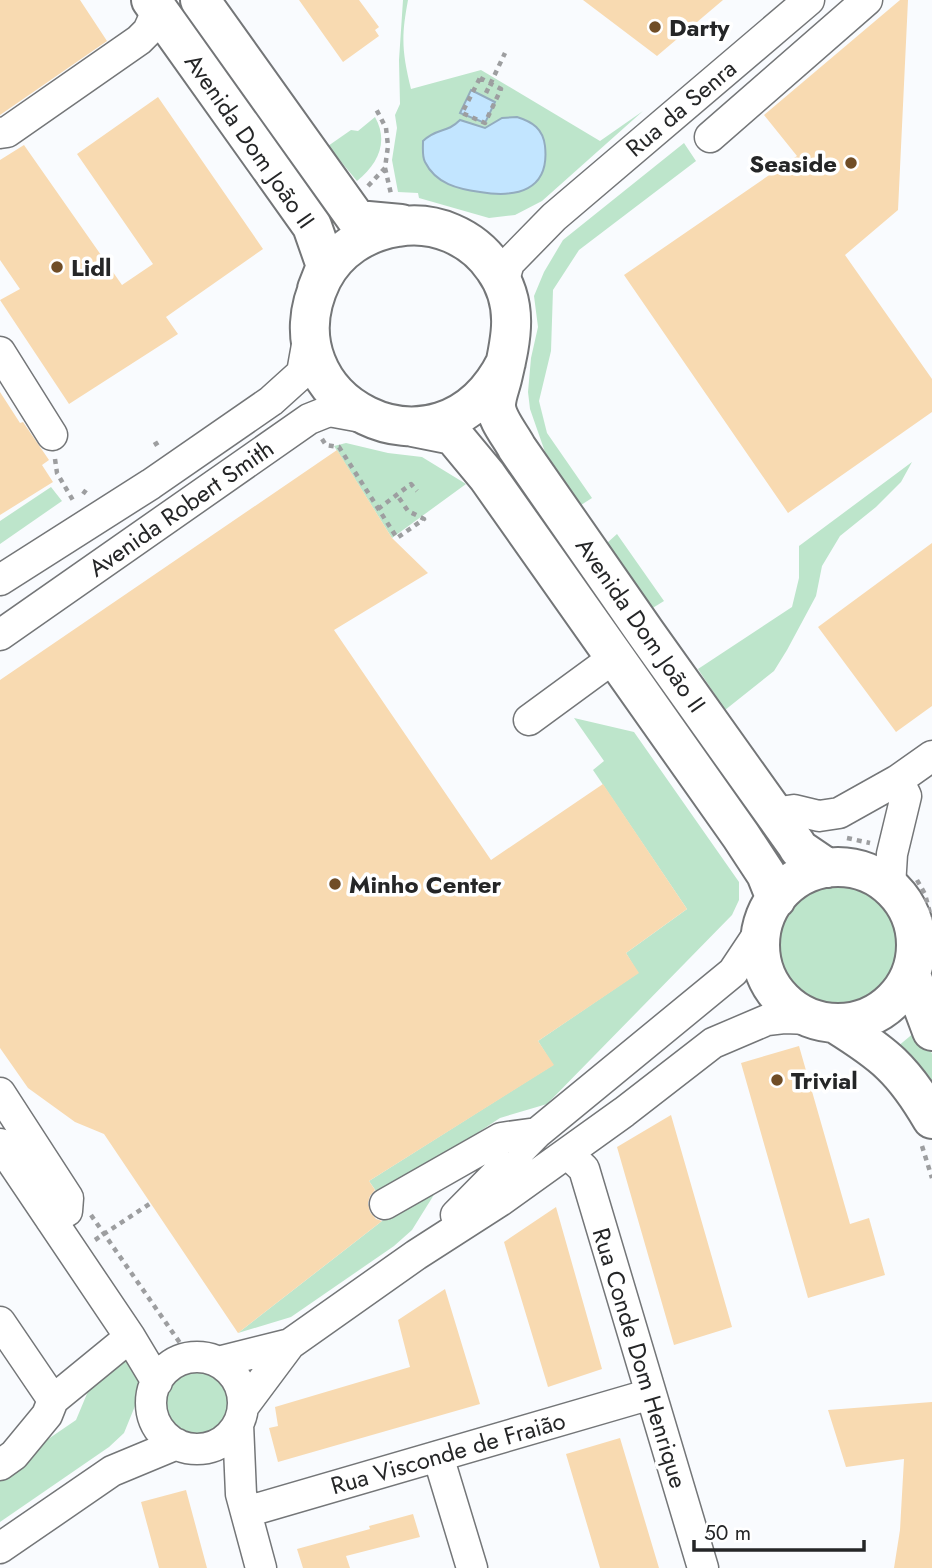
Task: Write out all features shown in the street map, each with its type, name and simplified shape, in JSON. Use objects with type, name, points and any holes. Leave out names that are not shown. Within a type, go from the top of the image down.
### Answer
[{"type":"main road","name":"Avenida Dom João II","points":[[200,0],[357,220],[399,210]]},
{"type":"main road","name":"Avenida Dom João II","points":[[155,20],[312,226],[326,266],[317,289]]},
{"type":"main road","points":[[399,210],[445,231],[479,251],[494,267],[503,283],[513,322],[512,340],[506,362],[497,381],[484,396],[469,410],[450,419],[410,427],[390,425],[372,419],[355,410],[329,384],[318,365],[310,327],[317,289],[325,273],[348,247],[399,210]]},
{"type":"main road","name":"Avenida Dom João II","points":[[506,362],[496,405],[517,448],[799,849],[827,867]]},
{"type":"main road","name":"Avenida Dom João II","points":[[410,427],[453,435],[487,477],[766,874],[769,915],[762,963],[769,984],[779,997],[796,1012],[823,1022],[857,1022],[884,1009],[897,998],[911,975],[915,962],[916,934],[912,916],[903,900],[890,886],[874,875],[856,869],[827,867],[814,870],[784,888],[769,915]]},
{"type":"main road","points":[[911,975],[932,1031]]},
{"type":"main road","points":[[823,1022],[873,1047],[897,1067],[932,1119]]},
{"type":"street","name":"Rua da Senra","points":[[503,283],[509,263],[554,217],[809,0]]},
{"type":"street","points":[[710,137],[867,0]]},
{"type":"street","points":[[0,133],[7,132],[155,20]]},
{"type":"street","name":"Rua da Senra","points":[[445,231],[491,250],[513,242],[554,217]]},
{"type":"street","name":"Avenida Robert Smith","points":[[0,580],[151,484],[271,401],[302,373],[310,327]]},
{"type":"street","points":[[0,352],[53,445]]},
{"type":"street","name":"Avenida Robert Smith","points":[[0,635],[309,419],[329,411],[372,419]]},
{"type":"street","points":[[529,720],[615,657]]},
{"type":"street","points":[[774,813],[794,810],[819,816],[839,813],[898,780],[932,756]]},
{"type":"street","points":[[890,886],[892,854],[906,796],[898,780]]},
{"type":"street","points":[[426,1245],[537,1133],[733,972],[769,915]]},
{"type":"street","points":[[0,1548],[112,1471],[185,1446],[207,1448],[220,1443],[230,1435],[289,1344],[426,1245],[500,1201],[713,1043],[767,1020],[784,1018],[823,1022]]},
{"type":"street","points":[[0,1093],[68,1198],[67,1211],[51,1220]]},
{"type":"street","points":[[0,1114],[27,1156],[22,1177]]},
{"type":"street","points":[[385,1204],[501,1138],[537,1133]]},
{"type":"street","points":[[0,1144],[130,1337],[166,1372]]},
{"type":"street","name":"Rua Conde Dom Henrique","points":[[567,1153],[584,1169],[703,1568]]},
{"type":"street","points":[[426,1245],[453,1167]]},
{"type":"street","points":[[0,1322],[53,1400]]},
{"type":"street","points":[[0,1465],[14,1455],[47,1415],[53,1400],[130,1337]]},
{"type":"street","points":[[218,1362],[289,1344]]},
{"type":"street","points":[[112,1471],[137,1436],[166,1372],[188,1358],[201,1357],[218,1362],[229,1370],[242,1393],[243,1503],[261,1568]]},
{"type":"street","points":[[166,1372],[152,1413],[157,1426],[166,1436],[185,1446],[243,1503]]},
{"type":"street","name":"Rua Visconde de Fraião","points":[[243,1503],[438,1457],[651,1394]]},
{"type":"street","points":[[438,1457],[472,1568]]},
{"type":"path","points":[[486,93],[505,53]]},
{"type":"path","points":[[480,78],[491,84],[501,89],[485,123],[462,113],[480,78]]},
{"type":"path","points":[[375,107],[386,128],[388,146],[385,168],[399,210]]},
{"type":"path","points":[[358,192],[385,168]]},
{"type":"path","points":[[154,445],[162,440]]},
{"type":"path","points":[[53,445],[57,473],[74,502]]},
{"type":"path","points":[[327,445],[339,447],[397,538],[424,519],[408,511],[397,495]]},
{"type":"path","points":[[378,509],[411,484],[417,491]]},
{"type":"path","points":[[83,494],[89,486]]},
{"type":"path","points":[[104,1234],[151,1203]]},
{"type":"path","points":[[88,1211],[104,1234],[166,1372]]},
{"type":"green space","points":[[403,0],[408,0],[404,44],[411,89],[481,70],[600,141],[643,111],[542,201],[515,215],[489,218],[419,198],[418,193],[398,192],[392,160],[397,128],[395,115],[400,104],[399,60]]},
{"type":"green space","points":[[375,117],[381,135],[379,152],[371,167],[357,181],[328,146],[351,130],[358,131]]},
{"type":"green space","points":[[684,143],[696,161],[579,250],[553,290],[551,351],[539,401],[547,433],[592,498],[581,505],[545,452],[530,409],[528,392],[531,358],[538,327],[534,296],[544,272],[563,240]]},
{"type":"green space","points":[[346,443],[388,453],[422,457],[466,484],[392,538],[334,446]]},
{"type":"green space","points":[[912,462],[901,482],[876,507],[840,536],[822,566],[816,596],[774,671],[725,710],[698,669],[792,607],[799,578],[799,546]]},
{"type":"green space","points":[[51,487],[62,501],[0,544],[0,521]]},
{"type":"green space","points":[[617,534],[664,601],[651,609],[607,543]]},
{"type":"green space","points":[[574,718],[634,732],[739,882],[739,900],[732,915],[547,1104],[500,1118],[380,1197],[369,1181],[553,1065],[538,1041],[638,973],[626,953],[687,909],[593,770],[604,761]]},
{"type":"green space","points":[[839,875],[866,880],[888,896],[904,918],[909,945],[904,972],[888,994],[866,1010],[839,1015],[812,1010],[790,994],[774,972],[769,945],[774,918],[790,896],[812,880]]},
{"type":"green space","points":[[921,1027],[932,1054],[932,1098],[891,1052]]},
{"type":"green space","points":[[440,1185],[412,1230],[394,1246],[291,1317],[238,1333],[391,1214]]},
{"type":"green space","points":[[144,1339],[146,1361],[135,1406],[124,1433],[109,1447],[0,1522],[0,1472],[76,1420],[94,1377]]},
{"type":"green space","points":[[200,1370],[213,1373],[224,1380],[231,1391],[234,1404],[231,1417],[224,1428],[213,1435],[200,1438],[187,1435],[176,1428],[169,1417],[166,1404],[169,1391],[176,1380],[187,1373]]},
{"type":"water","points":[[471,90],[495,102],[485,123],[460,113]]},
{"type":"water","points":[[517,117],[536,127],[545,146],[542,173],[528,188],[506,194],[464,189],[435,176],[425,162],[423,141],[460,120],[485,128],[502,118]]},
{"type":"building","points":[[0,0],[80,0],[107,41],[0,115]]},
{"type":"building","points":[[299,0],[359,0],[379,27],[375,30],[379,36],[343,62]]},
{"type":"building","name":"Darty","points":[[583,0],[723,0],[657,56]]},
{"type":"building","points":[[900,0],[908,0],[898,210],[845,255],[932,379],[932,412],[788,513],[624,275],[797,156],[764,115]]},
{"type":"building","points":[[158,97],[263,249],[166,317],[178,334],[69,404],[0,300],[20,289],[0,260],[0,160],[24,145],[122,285],[153,264],[77,154]]},
{"type":"building","points":[[0,392],[49,460],[42,465],[53,482],[0,515]]},
{"type":"building","name":"Minho Center","points":[[337,450],[392,538],[428,573],[334,630],[491,860],[603,784],[687,909],[626,953],[639,973],[538,1041],[554,1065],[369,1181],[375,1190],[368,1203],[370,1212],[382,1221],[238,1333],[104,1134],[75,1122],[28,1088],[0,1048],[0,680]]},
{"type":"building","points":[[932,543],[932,706],[896,732],[818,627]]},
{"type":"building","points":[[799,1046],[850,1224],[869,1218],[885,1275],[808,1298],[741,1063]]},
{"type":"building","points":[[671,1115],[732,1327],[674,1345],[617,1147]]},
{"type":"building","points":[[556,1207],[602,1369],[548,1387],[504,1242]]},
{"type":"building","points":[[445,1289],[480,1404],[278,1462],[269,1428],[278,1426],[275,1407],[410,1367],[398,1320]]},
{"type":"building","points":[[932,1402],[932,1568],[894,1568],[900,1530],[904,1459],[846,1467],[828,1410]]},
{"type":"building","points":[[620,1438],[659,1568],[600,1568],[566,1454]]},
{"type":"building","points":[[186,1490],[207,1568],[159,1568],[141,1502]]},
{"type":"building","points":[[413,1514],[420,1537],[346,1556],[350,1568],[303,1568],[297,1549]]},
{"type":"place","name":"Darty","points":[[655,27]]},
{"type":"place","name":"Seaside","points":[[851,163]]},
{"type":"place","name":"Lidl","points":[[57,267]]},
{"type":"place","name":"Minho Center","points":[[335,884]]},
{"type":"place","name":"Trivial","points":[[777,1080]]}]
